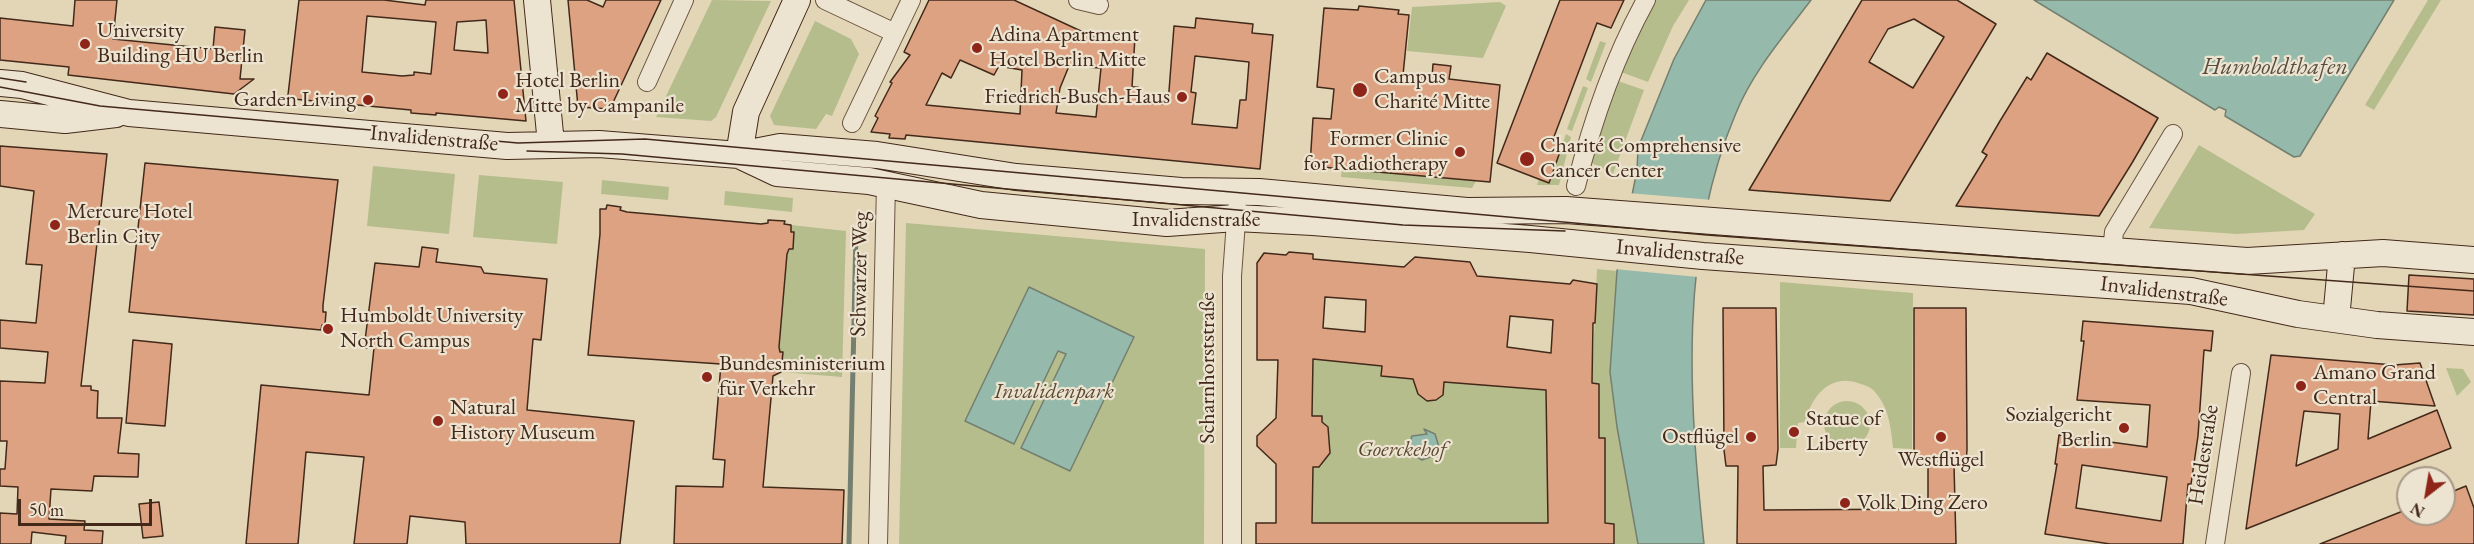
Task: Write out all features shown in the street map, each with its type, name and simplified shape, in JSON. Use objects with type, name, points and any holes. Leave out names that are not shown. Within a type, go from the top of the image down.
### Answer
[{"type":"main road","points":[[537,0],[551,144]]},
{"type":"main road","points":[[739,155],[746,112],[797,0]]},
{"type":"main road","name":"Invalidenstraße","points":[[0,83],[33,88],[129,113],[507,146],[622,145],[739,155],[780,147],[956,165],[1016,177],[1467,211],[1566,210],[1709,223],[2247,261],[2383,253],[2474,260]]},
{"type":"main road","name":"Invalidenstraße","points":[[0,114],[65,120],[129,113]]},
{"type":"main road","name":"Invalidenstraße","points":[[739,155],[777,173],[886,184],[981,206],[1167,224],[1236,218],[1530,239],[1702,256],[2191,291],[2298,314],[2474,332]]},
{"type":"main road","points":[[886,184],[889,157]]},
{"type":"main road","points":[[2336,319],[2342,255]]},
{"type":"street","points":[[647,82],[684,0]]},
{"type":"street","points":[[825,0],[895,33]]},
{"type":"street","points":[[852,123],[910,0]]},
{"type":"street","points":[[1078,0],[1099,5]]},
{"type":"street","points":[[1576,186],[1588,138],[1608,85],[1646,0]]},
{"type":"street","points":[[2112,251],[2114,232],[2172,134]]},
{"type":"street","name":"Schwarzer Weg","points":[[878,544],[886,184]]},
{"type":"street","name":"Scharnhorststraße","points":[[1232,544],[1232,276],[1237,192]]},
{"type":"street","name":"Heidestraße","points":[[2215,544],[2241,373]]},
{"type":"green space","points":[[712,0],[771,1],[716,117],[711,121],[656,117]]},
{"type":"green space","points":[[1654,0],[1689,0],[1673,26],[1648,82],[1621,72]]},
{"type":"green space","points":[[2428,0],[2441,0],[2374,110],[2365,105]]},
{"type":"green space","points":[[1500,2],[1506,6],[1483,58],[1407,51],[1412,7]]},
{"type":"green space","points":[[815,21],[851,39],[859,54],[832,116],[826,114],[816,129],[774,125],[770,116]]},
{"type":"green space","points":[[1600,41],[1606,43],[1591,82],[1586,79]]},
{"type":"green space","points":[[1618,81],[1644,90],[1613,174],[1588,161]]},
{"type":"green space","points":[[1583,86],[1588,88],[1572,131],[1567,129]]},
{"type":"green space","points":[[1566,134],[1571,137],[1559,185],[1537,185],[1539,179],[1549,182]]},
{"type":"green space","points":[[2199,145],[2315,214],[2304,230],[2237,234],[2149,228]]},
{"type":"green space","points":[[373,166],[455,174],[449,234],[367,226]]},
{"type":"green space","points":[[1342,169],[1476,181],[1472,188],[1341,177]]},
{"type":"green space","points":[[479,175],[563,182],[557,244],[473,237]]},
{"type":"green space","points":[[602,180],[669,187],[668,200],[601,194]]},
{"type":"green space","points":[[725,191],[793,198],[792,212],[724,205]]},
{"type":"green space","name":"Invalidenpark","points":[[906,223],[1205,249],[1204,544],[899,544]]},
{"type":"green space","points":[[791,225],[846,231],[842,377],[781,372],[783,353],[780,352],[779,347],[787,254],[794,232],[791,232]]},
{"type":"green space","points":[[1597,269],[1617,271],[1610,372],[1617,428],[1638,544],[1614,544],[1614,524],[1605,523],[1605,439],[1599,438],[1599,384],[1592,383]]},
{"type":"green space","points":[[1780,282],[1913,293],[1912,449],[1893,448],[1888,418],[1879,397],[1872,389],[1848,381],[1839,381],[1823,389],[1812,404],[1805,422],[1798,423],[1796,448],[1780,448]]},
{"type":"green space","name":"Goerckehof","points":[[1313,359],[1382,366],[1382,376],[1546,390],[1548,523],[1312,523],[1313,467],[1322,466],[1322,458],[1330,452],[1328,427],[1322,424],[1322,416],[1312,416]]},
{"type":"green space","points":[[2446,368],[2463,369],[2471,382],[2457,396]]},
{"type":"green space","points":[[1847,401],[1863,408],[1870,424],[1863,440],[1847,447],[1831,440],[1824,424],[1831,408]]},
{"type":"water","points":[[1706,0],[1811,0],[1770,54],[1743,98],[1717,165],[1704,218],[1696,271],[1692,381],[1704,544],[1638,544],[1617,427],[1610,372],[1617,271],[1637,170],[1638,148],[1674,59]]},
{"type":"water","name":"Humboldthafen","points":[[2034,0],[2394,0],[2300,156],[2294,157],[2225,116],[2226,110],[2219,107],[2215,110]]},
{"type":"water","points":[[1029,287],[1134,337],[1070,471],[1021,448],[1066,354],[1058,351],[1014,444],[965,421]]},
{"type":"water","points":[[1424,429],[1435,434],[1439,447],[1433,456],[1422,460],[1412,454],[1409,444],[1412,436],[1427,434]]},
{"type":"pier","points":[[1628,193],[1713,200],[1701,248],[1698,277],[1614,269]]},
{"type":"building","name":"University Building HU Berlin","points":[[75,0],[117,0],[113,39],[213,49],[215,27],[245,30],[240,79],[254,79],[234,94],[68,75],[69,67],[0,60],[0,18],[73,26]]},
{"type":"building","points":[[299,0],[384,0],[425,5],[426,0],[514,0],[526,121],[411,113],[411,110],[293,99],[288,95]],"holes":[[[367,16],[436,22],[431,74],[414,72],[414,75],[402,76],[362,72]],[[486,20],[488,53],[454,50],[457,22]]]},
{"type":"building","points":[[568,0],[587,0],[603,7],[606,0],[661,0],[610,109],[578,107]]},
{"type":"building","points":[[929,0],[1014,0],[1096,38],[1135,37],[1132,87],[1138,87],[1136,103],[1168,104],[1174,26],[1195,28],[1196,18],[1253,24],[1252,33],[1273,35],[1260,169],[906,135],[905,139],[889,138],[890,134],[871,132],[878,118],[875,116],[892,83],[890,82],[910,55],[904,52]],"holes":[[[1195,56],[1249,62],[1246,100],[1240,100],[1237,128],[1192,124],[1196,93],[1191,92]],[[960,60],[994,75],[999,66],[1022,70],[1020,114],[926,105],[942,73],[951,78]],[[1069,66],[1101,68],[1096,117],[1056,113],[1060,88]]]},
{"type":"building","points":[[1560,0],[1624,0],[1611,28],[1597,23],[1552,142],[1562,146],[1549,183],[1497,163]]},
{"type":"building","points":[[1862,0],[1957,0],[1996,24],[1890,201],[1749,190]],"holes":[[[1914,19],[1944,37],[1913,88],[1869,62],[1888,29]]]},
{"type":"building","points":[[1359,6],[1399,10],[1398,14],[1409,15],[1403,75],[1432,78],[1433,64],[1451,66],[1449,79],[1500,85],[1490,182],[1310,166],[1313,118],[1331,119],[1334,89],[1317,87],[1324,8],[1358,10]]},
{"type":"building","points":[[2047,53],[2158,118],[2132,163],[2099,216],[1956,206],[1987,155],[1982,152],[2000,121],[2027,77],[2031,80]]},
{"type":"building","points":[[0,146],[107,154],[81,386],[91,386],[91,390],[98,391],[97,418],[122,418],[118,453],[139,454],[138,477],[94,476],[92,491],[51,489],[49,519],[85,521],[84,530],[103,531],[102,544],[65,544],[66,536],[32,532],[31,544],[0,544],[0,513],[17,514],[18,487],[0,486],[0,469],[5,469],[7,441],[0,441],[0,381],[45,383],[48,352],[0,348],[0,320],[36,323],[42,265],[26,264],[34,191],[0,186]]},
{"type":"building","points":[[145,163],[338,180],[323,305],[323,312],[326,312],[325,325],[322,325],[321,330],[129,312]]},
{"type":"building","points":[[607,205],[621,207],[620,210],[627,212],[761,224],[768,223],[768,220],[785,221],[784,224],[791,225],[791,232],[794,232],[793,249],[789,249],[787,254],[779,347],[780,352],[783,352],[781,372],[773,376],[763,487],[844,490],[842,544],[674,544],[676,486],[723,487],[725,460],[713,459],[721,364],[588,355],[600,234],[600,209],[606,209]]},
{"type":"building","points":[[422,247],[438,249],[436,262],[481,267],[484,273],[547,279],[541,340],[533,339],[527,410],[634,421],[620,544],[466,544],[465,522],[410,516],[407,544],[354,544],[364,457],[306,452],[298,544],[246,544],[261,385],[369,395],[374,348],[364,348],[375,263],[419,267]]},
{"type":"building","points":[[1289,252],[1313,254],[1313,259],[1404,267],[1415,257],[1470,262],[1477,276],[1570,284],[1573,280],[1597,284],[1595,323],[1593,323],[1592,383],[1599,384],[1599,438],[1605,438],[1605,523],[1614,524],[1614,544],[1256,544],[1256,523],[1276,523],[1276,464],[1257,446],[1257,436],[1276,418],[1278,360],[1257,360],[1257,263],[1264,253],[1286,255]],"holes":[[[1325,297],[1366,300],[1365,332],[1323,328]],[[1510,316],[1553,320],[1551,353],[1507,347]],[[1313,359],[1382,366],[1381,376],[1413,379],[1418,394],[1427,401],[1436,400],[1443,395],[1444,382],[1546,390],[1548,523],[1312,523],[1313,467],[1319,467],[1330,453],[1328,427],[1322,422],[1322,416],[1312,416]]]},
{"type":"building","points":[[2409,275],[2474,279],[2474,315],[2407,311]]},
{"type":"building","points":[[1723,308],[1776,308],[1778,449],[1776,465],[1763,466],[1764,510],[1928,509],[1928,465],[1916,465],[1914,449],[1914,308],[1966,308],[1967,449],[1966,465],[1954,465],[1956,544],[1737,544],[1738,466],[1726,466],[1724,450]]},
{"type":"building","points":[[2083,321],[2213,331],[2211,351],[2204,350],[2198,436],[2191,484],[2188,484],[2183,544],[2110,544],[2045,534],[2057,464],[2055,464],[2059,435],[2147,447],[2150,405],[2077,400],[2084,341],[2081,341]],"holes":[[[2082,465],[2167,477],[2161,521],[2076,508]]]},
{"type":"building","points":[[133,340],[172,344],[165,426],[126,423]]},
{"type":"building","points":[[2271,355],[2394,365],[2420,363],[2435,406],[2371,401],[2368,439],[2437,410],[2451,448],[2405,466],[2396,466],[2396,470],[2246,529]],"holes":[[[2304,411],[2340,414],[2338,449],[2296,466]]]},
{"type":"building","points":[[2466,486],[2474,508],[2474,544],[2320,544],[2396,514],[2396,526],[2456,526],[2456,490]]},
{"type":"building","points":[[159,502],[163,536],[143,538],[139,504]]},
{"type":"waterway","points":[[849,544],[856,233]]},
{"type":"tram line","points":[[0,78],[26,82]]},
{"type":"tram line","points":[[0,87],[100,106],[518,143],[645,139],[1707,235],[2474,291]]},
{"type":"tram line","points":[[527,151],[622,154],[1403,225],[1565,231]]},
{"type":"place","name":"University Building HU Berlin","points":[[85,44]]},
{"type":"place","name":"Adina Apartment Hotel Berlin Mitte","points":[[977,48]]},
{"type":"place","name":"Campus Charité Mitte","points":[[1360,90]]},
{"type":"place","name":"Hotel Berlin Mitte by Campanile","points":[[503,94]]},
{"type":"place","name":"Friedrich-Busch-Haus","points":[[1182,97]]},
{"type":"place","name":"Garden Living","points":[[368,100]]},
{"type":"place","name":"Former Clinic for Radiotherapy","points":[[1460,152]]},
{"type":"place","name":"Charité Comprehensive Cancer Center","points":[[1527,159]]},
{"type":"place","name":"Mercure Hotel Berlin City","points":[[55,225]]},
{"type":"place","name":"Humboldt University North Campus","points":[[328,329]]},
{"type":"place","name":"Bundesministerium für Verkehr","points":[[707,377]]},
{"type":"place","name":"Amano Grand Central","points":[[2301,386]]},
{"type":"place","name":"Natural History Museum","points":[[438,421]]},
{"type":"place","name":"Sozialgericht Berlin","points":[[2124,428]]},
{"type":"place","name":"Statue of Liberty","points":[[1794,432]]},
{"type":"place","name":"Ostflügel","points":[[1751,437]]},
{"type":"place","name":"Westflügel","points":[[1941,437]]},
{"type":"place","name":"Volk Ding Zero","points":[[1845,503]]}]
